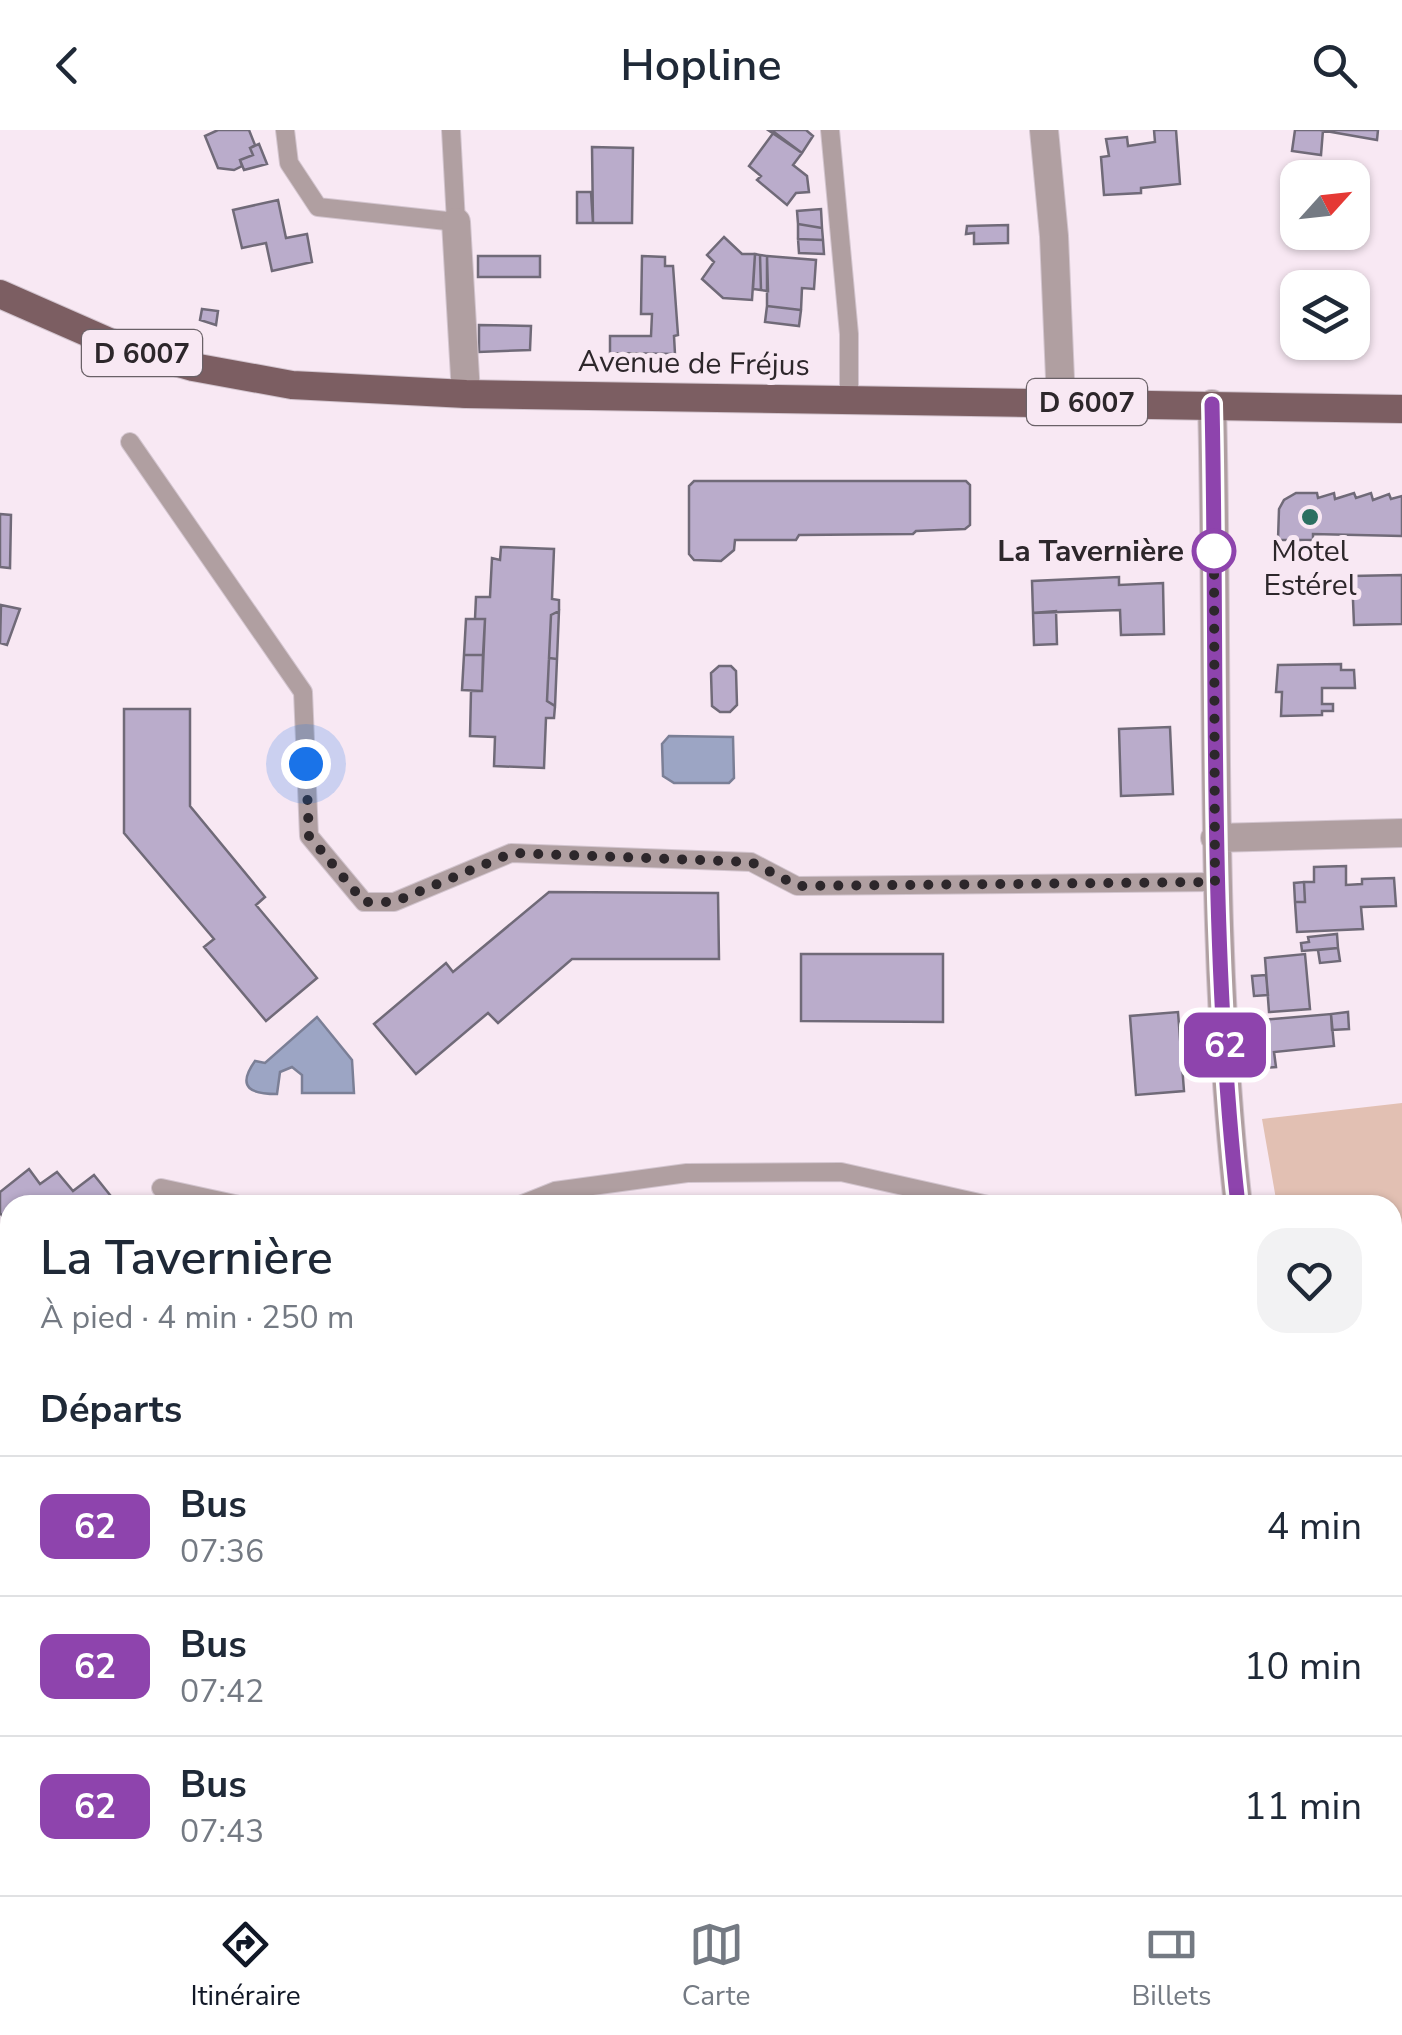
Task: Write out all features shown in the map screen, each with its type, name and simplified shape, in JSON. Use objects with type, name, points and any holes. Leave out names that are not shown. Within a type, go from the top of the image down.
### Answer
[{"type":"main road","name":"Avenue de Fréjus","points":[[0,294],[116,345],[193,367],[292,385],[466,394],[1402,408]]},
{"type":"street","points":[[1044,130],[1054,236],[1061,402]]},
{"type":"street","points":[[456,222],[466,394]]},
{"type":"street","points":[[1212,404],[1215,882],[1237,1195]]},
{"type":"street","points":[[1214,838],[1402,833]]},
{"type":"lane","points":[[285,130],[290,163],[318,208],[456,222],[450,130]]},
{"type":"lane","points":[[830,130],[849,334],[848,398]]},
{"type":"lane","points":[[130,442],[304,692],[309,836],[364,902],[394,902],[512,853],[751,862],[798,886],[1215,882]]},
{"type":"lane","points":[[548,1195],[687,1173],[841,1172],[943,1195]]},
{"type":"lane","points":[[161,1188],[193,1195]]},
{"type":"shaded area","points":[[1402,1103],[1402,1195],[1275,1195],[1262,1119]]},
{"type":"water","points":[[669,736],[733,737],[734,778],[729,783],[674,783],[663,776],[662,744]]},
{"type":"water","points":[[317,1017],[352,1060],[354,1093],[302,1093],[302,1075],[292,1067],[280,1072],[277,1094],[250,1088],[247,1078],[255,1061],[265,1063]]},
{"type":"building","points":[[218,130],[249,130],[255,145],[250,148],[253,155],[240,160],[242,166],[234,170],[218,168],[205,136]]},
{"type":"building","points":[[768,130],[806,130],[813,136],[802,153]]},
{"type":"building","points":[[1154,130],[1176,130],[1180,184],[1141,188],[1141,193],[1104,195],[1101,157],[1109,156],[1106,139],[1127,137],[1128,146],[1155,142]]},
{"type":"building","points":[[1295,130],[1323,130],[1321,155],[1292,151]]},
{"type":"building","points":[[1320,130],[1378,130],[1377,140]]},
{"type":"building","points":[[774,132],[802,153],[793,165],[807,176],[809,192],[796,193],[787,205],[757,180],[761,176],[749,166]]},
{"type":"building","points":[[259,144],[267,164],[244,170],[240,160],[253,155],[250,148]]},
{"type":"building","points":[[592,147],[633,148],[632,223],[593,223]]},
{"type":"building","points":[[577,192],[591,192],[593,223],[577,223]]},
{"type":"building","points":[[278,200],[286,238],[307,234],[312,262],[272,271],[266,243],[242,248],[233,210]]},
{"type":"building","points":[[821,209],[822,228],[798,224],[797,211]]},
{"type":"building","points":[[798,224],[822,228],[823,240],[798,239]]},
{"type":"building","points":[[1008,225],[1008,243],[974,244],[974,233],[966,234],[967,226]]},
{"type":"building","points":[[724,237],[742,254],[755,254],[752,300],[723,298],[702,279],[714,262],[707,255]]},
{"type":"building","points":[[798,239],[823,240],[824,254],[799,253]]},
{"type":"building","points":[[755,254],[760,255],[761,290],[753,289]]},
{"type":"building","points":[[760,255],[767,256],[768,291],[761,290]]},
{"type":"building","points":[[478,256],[540,256],[540,277],[478,277]]},
{"type":"building","points":[[642,256],[665,257],[665,266],[673,266],[678,335],[674,336],[675,354],[610,353],[610,336],[651,336],[652,314],[641,314]]},
{"type":"building","points":[[767,256],[816,260],[814,289],[802,288],[801,310],[767,306]]},
{"type":"building","points":[[767,306],[801,310],[799,326],[765,322]]},
{"type":"building","points":[[202,309],[218,311],[216,325],[200,320]]},
{"type":"building","points":[[479,325],[531,326],[530,350],[479,352]]},
{"type":"building","points":[[694,481],[966,481],[970,485],[970,525],[965,529],[913,534],[735,540],[734,550],[721,561],[694,560],[689,554],[689,486]]},
{"type":"building","points":[[1296,493],[1317,493],[1318,498],[1334,493],[1335,499],[1354,493],[1356,498],[1371,493],[1373,500],[1389,494],[1391,499],[1402,496],[1402,536],[1313,534],[1313,540],[1278,540],[1279,509],[1284,500]]},
{"type":"building","points":[[0,514],[11,515],[10,568],[0,567]]},
{"type":"building","points":[[501,547],[554,549],[552,599],[559,600],[559,611],[551,615],[547,701],[555,706],[554,718],[546,718],[544,768],[494,766],[495,737],[470,736],[471,691],[482,691],[485,619],[475,619],[476,597],[490,597],[492,558],[500,560]]},
{"type":"building","points":[[1402,575],[1402,624],[1354,625],[1352,576]]},
{"type":"building","points":[[1119,577],[1119,585],[1163,583],[1164,634],[1121,635],[1120,610],[1033,613],[1032,581]]},
{"type":"building","points":[[1,605],[20,609],[7,645],[0,643]]},
{"type":"building","points":[[559,611],[557,659],[549,658],[551,615]]},
{"type":"building","points":[[1056,611],[1057,644],[1034,645],[1033,613]]},
{"type":"building","points":[[466,619],[485,619],[483,655],[464,655]]},
{"type":"building","points":[[464,655],[483,655],[482,691],[462,690]]},
{"type":"building","points":[[549,658],[557,659],[555,706],[547,701]]},
{"type":"building","points":[[1341,664],[1341,670],[1354,670],[1355,688],[1322,688],[1322,704],[1333,704],[1333,711],[1281,716],[1282,692],[1276,692],[1278,665]]},
{"type":"building","points":[[719,666],[731,666],[736,671],[737,705],[730,712],[720,712],[712,706],[711,673]]},
{"type":"building","points":[[124,709],[190,709],[190,806],[265,897],[256,905],[317,978],[266,1021],[204,947],[214,939],[124,833]]},
{"type":"building","points":[[1170,727],[1173,794],[1121,796],[1119,729]]},
{"type":"building","points":[[1346,866],[1346,885],[1362,884],[1362,879],[1394,878],[1396,906],[1361,907],[1363,929],[1297,932],[1295,902],[1305,902],[1304,882],[1314,882],[1314,867]]},
{"type":"building","points":[[1304,882],[1305,902],[1295,902],[1294,883]]},
{"type":"building","points":[[549,892],[718,893],[719,959],[572,959],[498,1023],[488,1013],[416,1074],[374,1024],[446,963],[453,972]]},
{"type":"building","points":[[1337,934],[1338,948],[1302,951],[1301,943],[1309,942],[1308,937]]},
{"type":"building","points":[[1338,948],[1340,961],[1320,963],[1318,950]]},
{"type":"building","points":[[801,954],[943,954],[943,1022],[801,1021]]},
{"type":"building","points":[[1305,954],[1310,1009],[1269,1012],[1265,958]]},
{"type":"building","points":[[1266,975],[1268,995],[1254,996],[1252,976]]},
{"type":"building","points":[[1178,1012],[1184,1091],[1136,1095],[1130,1016]]},
{"type":"building","points":[[1348,1012],[1349,1029],[1332,1030],[1331,1014]]},
{"type":"building","points":[[1331,1014],[1334,1046],[1274,1052],[1276,1067],[1254,1069],[1250,1021]]},
{"type":"building","points":[[29,1169],[40,1184],[57,1172],[73,1191],[94,1175],[110,1195],[0,1195]]},
{"type":"bus line","name":"62","points":[[1212,404],[1215,882],[1237,1195]]},
{"type":"place","name":"Motel Estérel","points":[[1310,517]]},
{"type":"place","name":"La Tavernière","points":[[1214,551]]},
{"type":"route","points":[[306,764],[309,836],[364,902],[394,902],[512,853],[751,862],[798,886],[1215,882],[1214,551]]}]
